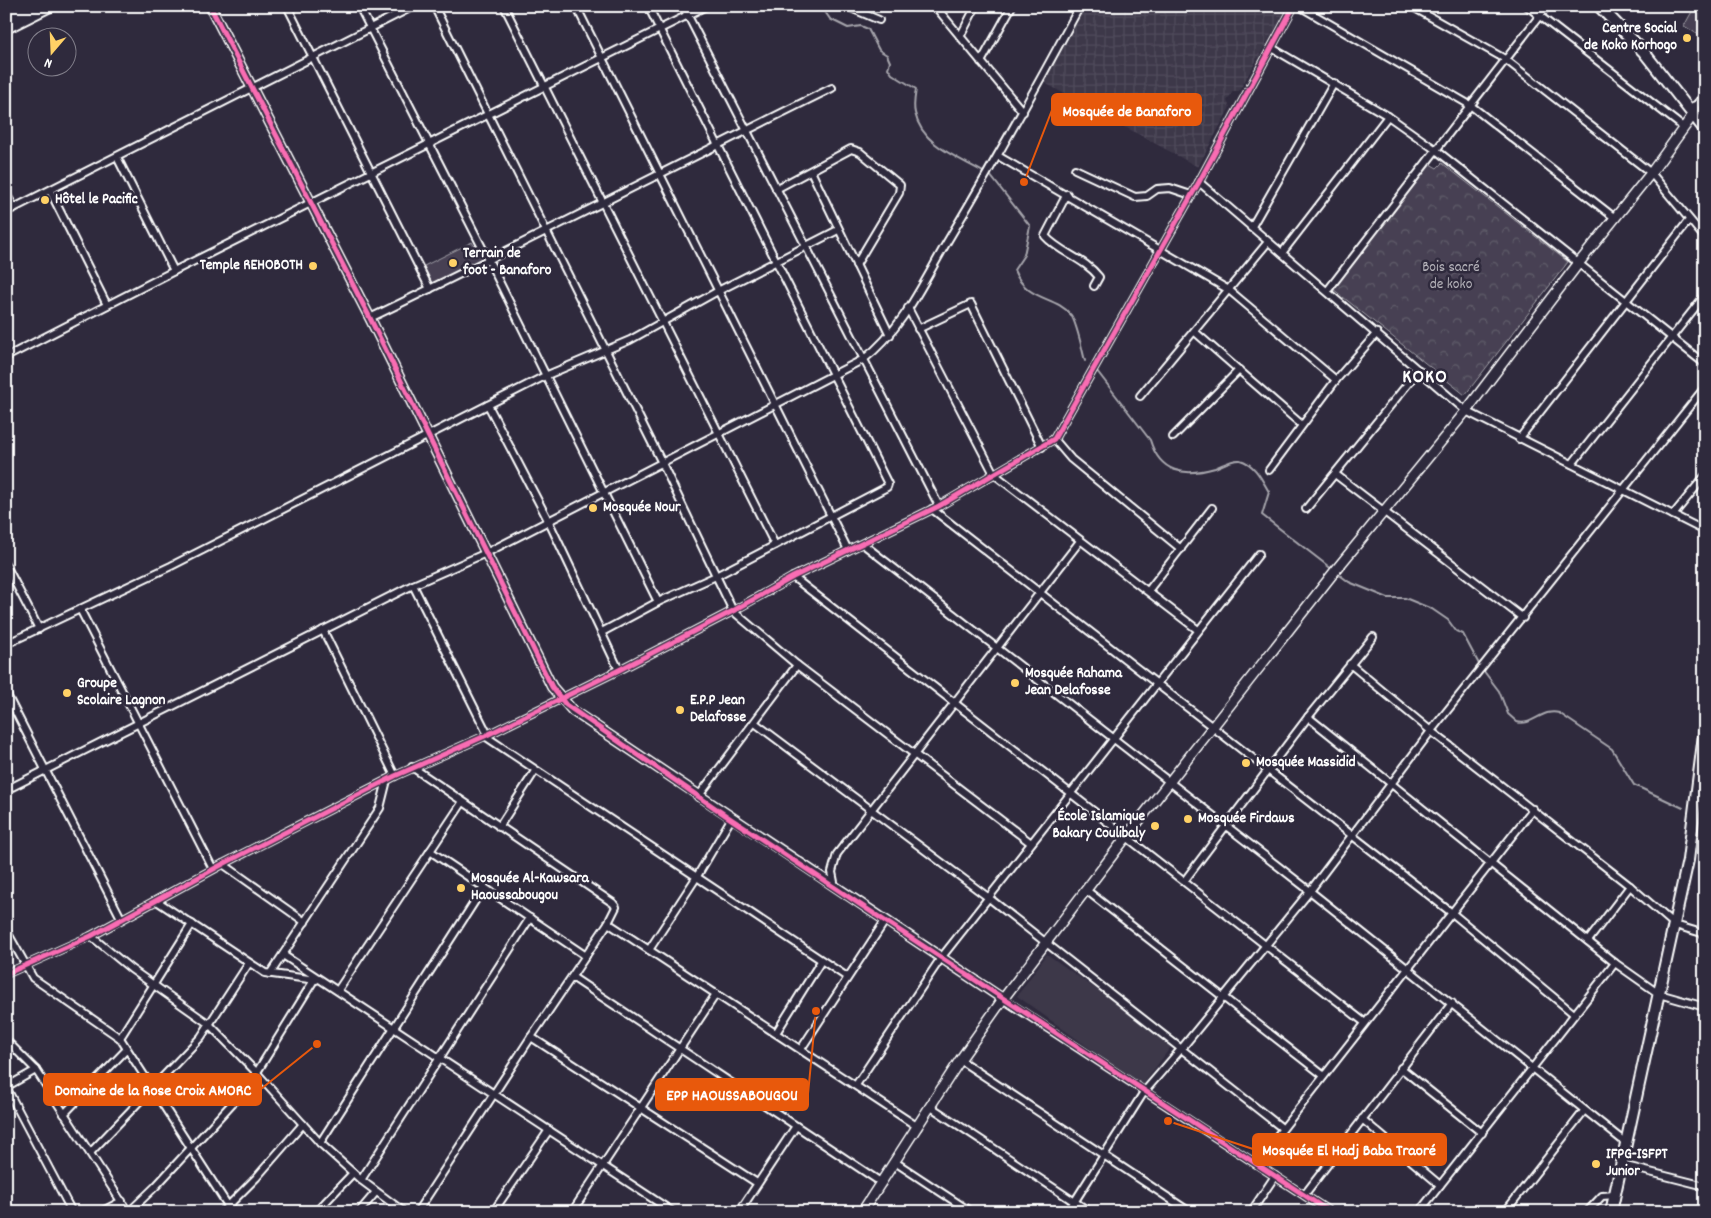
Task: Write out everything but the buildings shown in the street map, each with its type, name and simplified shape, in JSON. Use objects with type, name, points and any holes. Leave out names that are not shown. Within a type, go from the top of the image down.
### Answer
[{"type":"main road","points":[[6,18],[30,6]]},
{"type":"main road","points":[[6,28],[50,6]]},
{"type":"main road","points":[[1599,6],[1643,51],[1705,122]]},
{"type":"main road","points":[[1606,6],[1633,33],[1694,111],[1705,130]]},
{"type":"main road","points":[[1611,1212],[1688,860],[1705,727]]},
{"type":"street","points":[[210,6],[370,318],[552,686],[560,698],[573,711],[698,797],[1144,1092],[1305,1194],[1330,1212]]},
{"type":"street","points":[[287,6],[430,289]]},
{"type":"street","points":[[359,6],[489,261],[658,602]]},
{"type":"street","points":[[6,212],[414,6]]},
{"type":"street","points":[[434,6],[545,232],[662,463],[733,612],[797,665],[1031,843]]},
{"type":"street","points":[[504,6],[775,545]]},
{"type":"street","points":[[576,6],[777,404],[848,550]]},
{"type":"street","points":[[602,632],[658,602],[716,576],[887,487],[888,484],[833,376],[778,259],[648,6]]},
{"type":"street","points":[[683,6],[804,246],[940,506]]},
{"type":"street","points":[[6,357],[544,85],[706,6]]},
{"type":"street","points":[[846,6],[879,20]]},
{"type":"street","points":[[935,6],[1023,112]]},
{"type":"street","points":[[960,37],[976,6]]},
{"type":"street","points":[[982,62],[1012,6]]},
{"type":"street","points":[[6,790],[412,585],[486,552],[864,359],[890,335],[908,308],[990,171],[1080,6]]},
{"type":"street","points":[[6,974],[91,936],[222,864],[412,767],[486,735],[733,612],[794,577],[940,506],[1054,439],[1199,182],[1294,6]]},
{"type":"street","points":[[1299,6],[1470,105],[1615,218]]},
{"type":"street","points":[[1411,6],[1505,59],[1651,173],[1705,238]]},
{"type":"street","points":[[1527,6],[1684,127]]},
{"type":"street","points":[[1328,290],[1547,6]]},
{"type":"street","points":[[1272,48],[1388,116],[1436,150],[1705,364]]},
{"type":"street","points":[[1251,228],[1334,83]]},
{"type":"street","points":[[370,318],[489,261],[660,172],[832,88]]},
{"type":"street","points":[[862,1212],[960,1060],[1045,943],[1213,727],[1466,411],[1578,264],[1651,173],[1705,95]]},
{"type":"street","points":[[1282,253],[1388,116]]},
{"type":"street","points":[[776,189],[851,149],[855,149],[900,185],[899,193],[856,265]]},
{"type":"street","points":[[998,156],[1161,248],[1229,290],[1336,380]]},
{"type":"street","points":[[117,157],[174,271]]},
{"type":"street","points":[[1075,169],[1135,197],[1147,196],[1157,189],[1170,188],[1191,195]]},
{"type":"street","points":[[811,171],[890,335]]},
{"type":"street","points":[[1199,182],[1251,228],[1328,290],[1466,411],[1705,531]]},
{"type":"street","points":[[50,191],[107,305]]},
{"type":"street","points":[[6,193],[14,208]]},
{"type":"street","points":[[1067,194],[1045,236],[1054,247],[1070,253],[1093,269],[1099,277],[1094,286]]},
{"type":"street","points":[[1520,439],[1689,220]]},
{"type":"street","points":[[6,644],[171,566],[545,376],[662,323],[718,290],[838,230]]},
{"type":"street","points":[[1140,396],[1268,242]]},
{"type":"street","points":[[1572,464],[1670,337],[1705,296]]},
{"type":"street","points":[[918,329],[971,304],[1042,447]]},
{"type":"street","points":[[908,308],[994,474],[1198,630]]},
{"type":"street","points":[[1195,332],[1302,425]]},
{"type":"street","points":[[1269,470],[1336,380],[1377,333]]},
{"type":"street","points":[[1173,437],[1239,370]]},
{"type":"street","points":[[1306,509],[1419,370]]},
{"type":"street","points":[[1068,1212],[1144,1092],[1310,891],[1393,784],[1431,731],[1705,387]]},
{"type":"street","points":[[488,405],[548,520],[619,670]]},
{"type":"street","points":[[1054,439],[1071,460],[1181,548]]},
{"type":"street","points":[[1335,474],[1522,618]]},
{"type":"street","points":[[1674,515],[1705,476]]},
{"type":"street","points":[[1148,591],[1212,508]]},
{"type":"street","points":[[932,510],[1452,913],[1574,1014]]},
{"type":"street","points":[[835,888],[833,863],[837,854],[1080,541]]},
{"type":"street","points":[[863,544],[1310,891],[1452,1003],[1584,1111],[1626,1142]]},
{"type":"street","points":[[856,1085],[941,958],[1259,554]]},
{"type":"street","points":[[6,564],[38,629]]},
{"type":"street","points":[[794,577],[1185,880],[1364,1022]]},
{"type":"street","points":[[412,585],[486,735],[535,771],[847,978]]},
{"type":"street","points":[[80,609],[213,869]]},
{"type":"street","points":[[323,630],[395,776]]},
{"type":"street","points":[[1185,880],[1308,717],[1373,637]]},
{"type":"street","points":[[1350,664],[1431,731],[1630,886],[1675,925],[1705,934]]},
{"type":"street","points":[[698,797],[797,665]]},
{"type":"street","points":[[6,693],[44,771],[121,918]]},
{"type":"street","points":[[1308,717],[1615,963],[1659,994],[1705,1008]]},
{"type":"street","points":[[755,723],[989,898],[1282,1128]]},
{"type":"street","points":[[412,767],[462,803],[616,906],[616,911],[493,1094],[417,1212]]},
{"type":"street","points":[[499,828],[535,771]]},
{"type":"street","points":[[270,974],[380,808],[387,780]]},
{"type":"street","points":[[338,990],[462,803]]},
{"type":"street","points":[[1256,1163],[1364,1022],[1492,864],[1533,809]]},
{"type":"street","points":[[649,950],[696,878],[731,819]]},
{"type":"street","points":[[430,851],[586,956]]},
{"type":"street","points":[[222,864],[305,922]]},
{"type":"street","points":[[1588,941],[1630,886]]},
{"type":"street","points":[[320,1143],[484,887]]},
{"type":"street","points":[[1086,890],[1324,1075]]},
{"type":"street","points":[[157,901],[249,963],[270,974],[322,981]]},
{"type":"street","points":[[361,1180],[530,918]]},
{"type":"street","points":[[801,1049],[885,921]]},
{"type":"street","points":[[608,923],[918,1127]]},
{"type":"street","points":[[120,1038],[155,986],[192,924]]},
{"type":"street","points":[[6,930],[35,980],[120,1038],[230,1209]]},
{"type":"street","points":[[91,936],[131,969],[209,1024],[257,1073],[320,1143],[361,1180],[404,1212]]},
{"type":"street","points":[[283,955],[673,1212]]},
{"type":"street","points":[[776,1033],[821,961]]},
{"type":"street","points":[[90,1153],[201,1037],[249,963]]},
{"type":"street","points":[[1419,1212],[1615,963]]},
{"type":"street","points":[[572,977],[882,1183]]},
{"type":"street","points":[[7,1041],[36,1070],[129,1212],[246,1088],[314,980]]},
{"type":"street","points":[[572,1212],[716,994]]},
{"type":"street","points":[[1305,1194],[1452,1003]]},
{"type":"street","points":[[531,1037],[758,1183]]},
{"type":"street","points":[[64,1114],[126,1050]]},
{"type":"street","points":[[960,1060],[1190,1212]]},
{"type":"street","points":[[1401,1068],[1482,1133]]},
{"type":"street","points":[[36,1070],[6,1087],[72,1212]]},
{"type":"street","points":[[931,1106],[1090,1212]]},
{"type":"street","points":[[1505,1212],[1584,1111]]},
{"type":"street","points":[[1362,1119],[1440,1185]]},
{"type":"street","points":[[222,1212],[230,1209],[303,1124]]},
{"type":"street","points":[[739,1212],[796,1126]]},
{"type":"street","points":[[493,1212],[549,1130]]},
{"type":"street","points":[[895,1162],[971,1212]]},
{"type":"street","points":[[1622,1165],[1705,1186]]},
{"type":"street","points":[[316,1212],[353,1173]]},
{"type":"street","points":[[1251,1212],[1275,1176]]},
{"type":"street","points":[[359,1212],[376,1192]]},
{"type":"street","points":[[1587,1212],[1602,1196],[1615,1195]]},
{"type":"street","points":[[101,1212],[122,1202]]},
{"type":"street","points":[[658,1212],[662,1205]]},
{"type":"shaded area","points":[[1086,6],[1285,6],[1287,8],[1239,91],[1233,91],[1227,101],[1230,107],[1198,167],[1043,82]]},
{"type":"shaded area","points":[[1047,954],[1173,1044],[1142,1086],[1017,996]]},
{"type":"green space","points":[[1695,6],[1705,6],[1704,38],[1684,26]]},
{"type":"green space","name":"Bois sacré de koko","points":[[1442,163],[1568,262],[1465,395],[1333,289],[1430,164],[1437,168]]},
{"type":"green space","name":"Terrain de foot - Banaforo","points":[[472,242],[482,260],[432,284],[424,266]]},
{"type":"waterway","points":[[821,6],[830,19],[848,28],[861,26],[868,29],[879,50],[887,55],[890,62],[888,68],[892,74],[916,89],[914,110],[925,134],[943,150],[985,173]]},
{"type":"waterway","points":[[990,175],[1030,226],[1024,255],[1014,270],[1026,288],[1057,304],[1071,315],[1085,361]]},
{"type":"waterway","points":[[1097,371],[1150,440],[1160,460],[1167,466],[1183,472],[1193,472],[1215,468],[1234,460],[1240,460],[1250,465],[1258,473],[1269,492],[1262,515],[1333,570]]},
{"type":"waterway","points":[[1337,573],[1349,582],[1388,598],[1405,598],[1432,609],[1448,620],[1456,631],[1463,634],[1480,666]]},
{"type":"waterway","points":[[1483,670],[1499,691],[1508,714],[1517,722],[1527,722],[1547,713],[1559,713],[1612,749],[1634,785],[1683,808]]},
{"type":"cycle path","points":[[210,6],[370,318],[552,687],[566,705],[731,819],[1330,1212]]},
{"type":"cycle path","points":[[6,974],[91,936],[223,864],[395,776],[485,736],[619,670],[733,611],[793,577],[939,506],[1054,439],[1199,182],[1294,6]]},
{"type":"place","name":"Centre Social de Koko Korhogo","points":[[1687,38]]},
{"type":"place","name":"Mosquée de Banaforo","points":[[1024,182]]},
{"type":"place","name":"Hôtel le Pacific","points":[[45,200]]},
{"type":"place","name":"Terrain de foot - Banaforo","points":[[453,263]]},
{"type":"place","name":"Temple REHOBOTH","points":[[313,266]]},
{"type":"place","name":"Mosquée Nour","points":[[593,508]]},
{"type":"place","name":"Mosquée Rahama Jean Delafosse","points":[[1015,683]]},
{"type":"place","name":"Groupe Scolaire Lagnon","points":[[67,693]]},
{"type":"place","name":"E.P.P Jean Delafosse","points":[[680,710]]},
{"type":"place","name":"Mosquée Massidid","points":[[1246,763]]},
{"type":"place","name":"Mosquée Firdaws","points":[[1188,819]]},
{"type":"place","name":"École Islamique Bakary Coulibaly","points":[[1155,826]]},
{"type":"place","name":"Mosquée Al-Kawsara Haoussabougou","points":[[461,888]]},
{"type":"place","name":"EPP HAOUSSABOUGOU","points":[[816,1011]]},
{"type":"place","name":"Domaine de la Rose Croix AMORC","points":[[317,1044]]},
{"type":"place","name":"Mosquée El Hadj Baba Traoré","points":[[1168,1121]]},
{"type":"place","name":"IFPG-ISFPT Junior","points":[[1596,1164]]},
{"type":"district","name":"KOKO","points":[[1425,378]]}]
